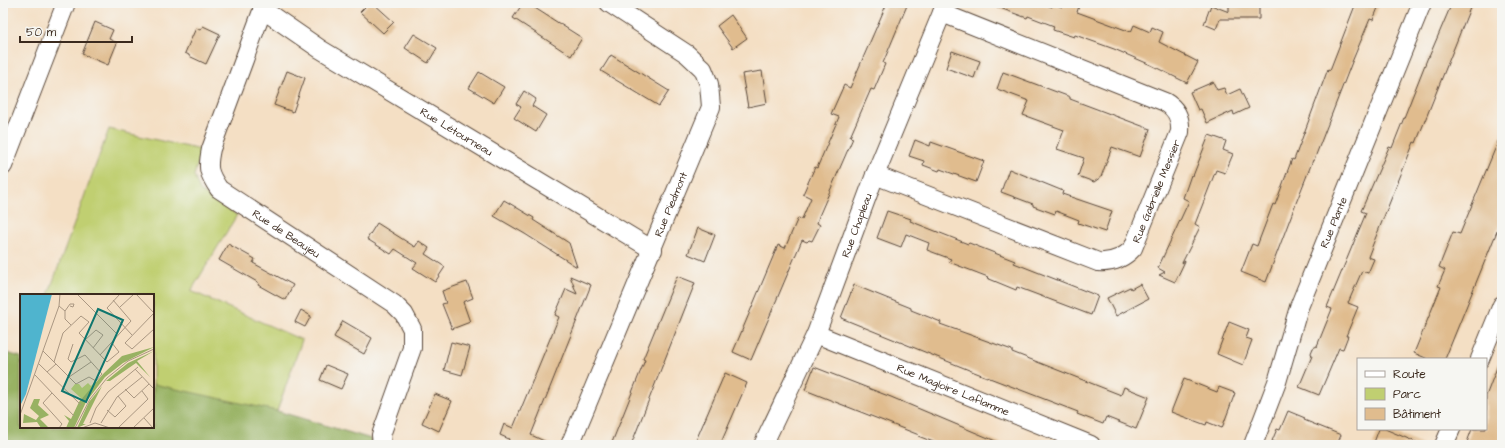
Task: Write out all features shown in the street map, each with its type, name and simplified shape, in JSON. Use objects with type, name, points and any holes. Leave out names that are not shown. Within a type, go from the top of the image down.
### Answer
[{"type":"street","points":[[3,166],[66,3]]},
{"type":"street","name":"Rue Piedmont","points":[[570,445],[653,250],[711,107],[709,84],[703,69],[687,54],[609,3]]},
{"type":"street","name":"Rue Plante","points":[[1253,445],[1277,382],[1299,307],[1422,3]]},
{"type":"street","name":"Rue Létourneau","points":[[263,6],[320,49],[653,250]]},
{"type":"street","name":"Rue de Beaujeu","points":[[263,6],[211,149],[208,164],[210,177],[219,189],[394,304],[404,314],[412,330],[412,348],[381,435],[382,444]]},
{"type":"street","name":"Rue Chapleau","points":[[763,445],[816,334],[875,175],[944,8]]},
{"type":"street","name":"Rue Gabrielle Messier","points":[[875,175],[1098,262],[1106,263],[1125,256],[1133,248],[1136,241],[1180,132],[1181,123],[1173,107],[1165,102],[944,8]]},
{"type":"street","points":[[1480,358],[1502,306]]},
{"type":"street","name":"Rue Magloire Laflamme","points":[[816,334],[1080,443]]},
{"type":"street","points":[[1444,445],[1451,430]]},
{"type":"green space","points":[[109,129],[201,150],[194,176],[200,191],[237,215],[191,291],[302,340],[277,411],[371,439],[371,445],[155,445],[153,428],[154,294],[48,294]]},
{"type":"green space","points":[[3,352],[20,357],[20,428],[154,428],[154,384],[277,411],[371,439],[371,445],[3,444]]},
{"type":"building","points":[[369,3],[373,3],[394,22],[383,33],[360,12]]},
{"type":"building","points":[[523,3],[527,3],[582,38],[571,56],[513,18]]},
{"type":"building","points":[[887,3],[908,3],[883,63],[885,64],[874,90],[871,89],[850,137],[853,138],[819,216],[817,223],[820,225],[812,241],[809,240],[807,242],[802,240],[751,360],[733,352],[778,245],[785,248],[798,218],[802,219],[811,198],[803,194],[815,167],[817,168],[839,117],[831,114],[844,85],[850,88]]},
{"type":"building","points":[[1040,3],[1052,7],[1053,4],[1062,7],[1064,3],[1080,3],[1077,12],[1131,32],[1134,25],[1150,32],[1152,27],[1163,32],[1159,42],[1198,62],[1187,83],[1114,49],[1075,35],[1074,37],[1053,30],[1054,26],[1028,16],[1027,18],[989,4]]},
{"type":"building","points":[[1229,3],[1255,3],[1255,6],[1259,6],[1259,19],[1220,19],[1216,29],[1204,24],[1211,5],[1229,12]]},
{"type":"building","points":[[1356,3],[1380,3],[1373,20],[1370,19],[1352,62],[1266,282],[1241,272],[1252,244],[1257,246],[1273,204],[1275,205],[1292,159],[1294,160],[1328,69],[1330,70]]},
{"type":"building","points":[[1452,3],[1472,3],[1416,143],[1414,142],[1368,257],[1374,259],[1368,273],[1362,271],[1348,303],[1358,307],[1346,336],[1348,336],[1343,349],[1339,348],[1319,395],[1299,387],[1312,356],[1311,353],[1313,348],[1317,346],[1332,309],[1327,307],[1366,213],[1361,211],[1389,147],[1392,148],[1428,57]]},
{"type":"building","points":[[731,15],[747,38],[733,48],[717,26]]},
{"type":"building","points":[[95,22],[113,30],[109,39],[117,43],[108,65],[82,54]]},
{"type":"building","points":[[203,26],[220,34],[206,64],[185,53],[196,28],[200,30]]},
{"type":"building","points":[[414,34],[437,48],[428,63],[405,48]]},
{"type":"building","points":[[952,51],[980,61],[974,78],[946,68]]},
{"type":"building","points":[[611,55],[669,91],[659,106],[601,71]]},
{"type":"building","points":[[287,71],[305,78],[293,112],[274,105]]},
{"type":"building","points":[[762,71],[767,103],[748,107],[742,74]]},
{"type":"building","points":[[479,72],[504,87],[494,103],[469,88]]},
{"type":"building","points":[[1003,72],[1150,129],[1140,157],[1112,147],[1101,177],[1094,182],[1078,176],[1084,158],[1057,149],[1064,130],[1023,115],[1029,101],[997,89]]},
{"type":"building","points":[[1213,82],[1217,90],[1224,88],[1227,95],[1240,89],[1249,108],[1234,115],[1233,111],[1207,123],[1201,109],[1198,110],[1190,92]]},
{"type":"building","points":[[524,91],[536,99],[532,106],[546,115],[536,132],[514,118],[521,107],[516,104]]},
{"type":"building","points":[[1502,132],[1502,219],[1445,358],[1426,358],[1414,353],[1441,287],[1438,286],[1445,270],[1439,267],[1453,232],[1460,234]]},
{"type":"building","points":[[1209,135],[1226,141],[1223,150],[1233,154],[1225,173],[1216,170],[1195,224],[1200,227],[1182,263],[1185,261],[1175,282],[1159,275],[1165,272],[1158,268],[1189,201],[1183,198],[1191,175],[1193,176]]},
{"type":"building","points":[[915,140],[930,146],[931,142],[984,161],[976,182],[940,169],[939,171],[923,165],[924,161],[909,156]]},
{"type":"building","points":[[1009,169],[1063,191],[1062,194],[1112,211],[1105,232],[1078,223],[1079,220],[1056,211],[1055,214],[1001,192]]},
{"type":"building","points":[[504,200],[534,218],[533,220],[569,243],[577,267],[494,216]]},
{"type":"building","points":[[887,211],[911,219],[910,221],[1015,261],[1014,263],[1098,296],[1091,315],[1017,287],[1016,290],[949,262],[951,259],[927,250],[929,243],[906,234],[901,247],[877,238]]},
{"type":"building","points":[[377,223],[415,247],[419,241],[429,248],[425,254],[445,267],[435,282],[413,268],[417,263],[395,249],[391,254],[367,239]]},
{"type":"building","points":[[698,228],[715,235],[705,261],[688,254]]},
{"type":"building","points":[[228,244],[255,259],[253,263],[293,285],[285,300],[219,260]]},
{"type":"building","points":[[570,276],[591,285],[531,435],[553,445],[507,445],[509,439],[500,435],[504,424],[513,428],[559,317],[555,315],[566,289],[577,294]]},
{"type":"building","points":[[677,276],[695,283],[631,445],[611,445],[645,360],[643,359]]},
{"type":"building","points":[[467,282],[473,298],[463,302],[470,322],[452,329],[442,304],[446,303],[442,291]]},
{"type":"building","points":[[1140,284],[1148,299],[1116,316],[1107,298]]},
{"type":"building","points":[[854,285],[911,308],[911,310],[941,322],[940,324],[1012,350],[1012,352],[1121,395],[1124,387],[1149,397],[1136,429],[1106,417],[1103,424],[1077,414],[1078,412],[841,318]]},
{"type":"building","points":[[301,310],[311,316],[305,327],[295,322]]},
{"type":"building","points":[[343,321],[372,338],[364,354],[334,337]]},
{"type":"building","points":[[1229,322],[1249,330],[1246,338],[1252,340],[1243,365],[1217,354]]},
{"type":"building","points":[[451,342],[470,347],[462,375],[444,370]]},
{"type":"building","points":[[1501,357],[1502,445],[1466,445],[1472,430],[1487,430],[1487,393]]},
{"type":"building","points":[[326,365],[348,374],[341,389],[320,380]]},
{"type":"building","points":[[814,367],[891,397],[1005,445],[941,445],[805,390]]},
{"type":"building","points":[[725,373],[747,383],[720,445],[694,445]]},
{"type":"building","points":[[1184,379],[1217,392],[1219,387],[1235,393],[1222,428],[1207,422],[1206,425],[1171,412]]},
{"type":"building","points":[[435,394],[452,401],[439,431],[422,423]]},
{"type":"building","points":[[1288,411],[1305,418],[1304,420],[1341,435],[1337,445],[1282,445],[1272,441],[1277,429],[1280,430]]},
{"type":"building","points":[[1379,430],[1387,430],[1423,445],[1373,445]]}]
